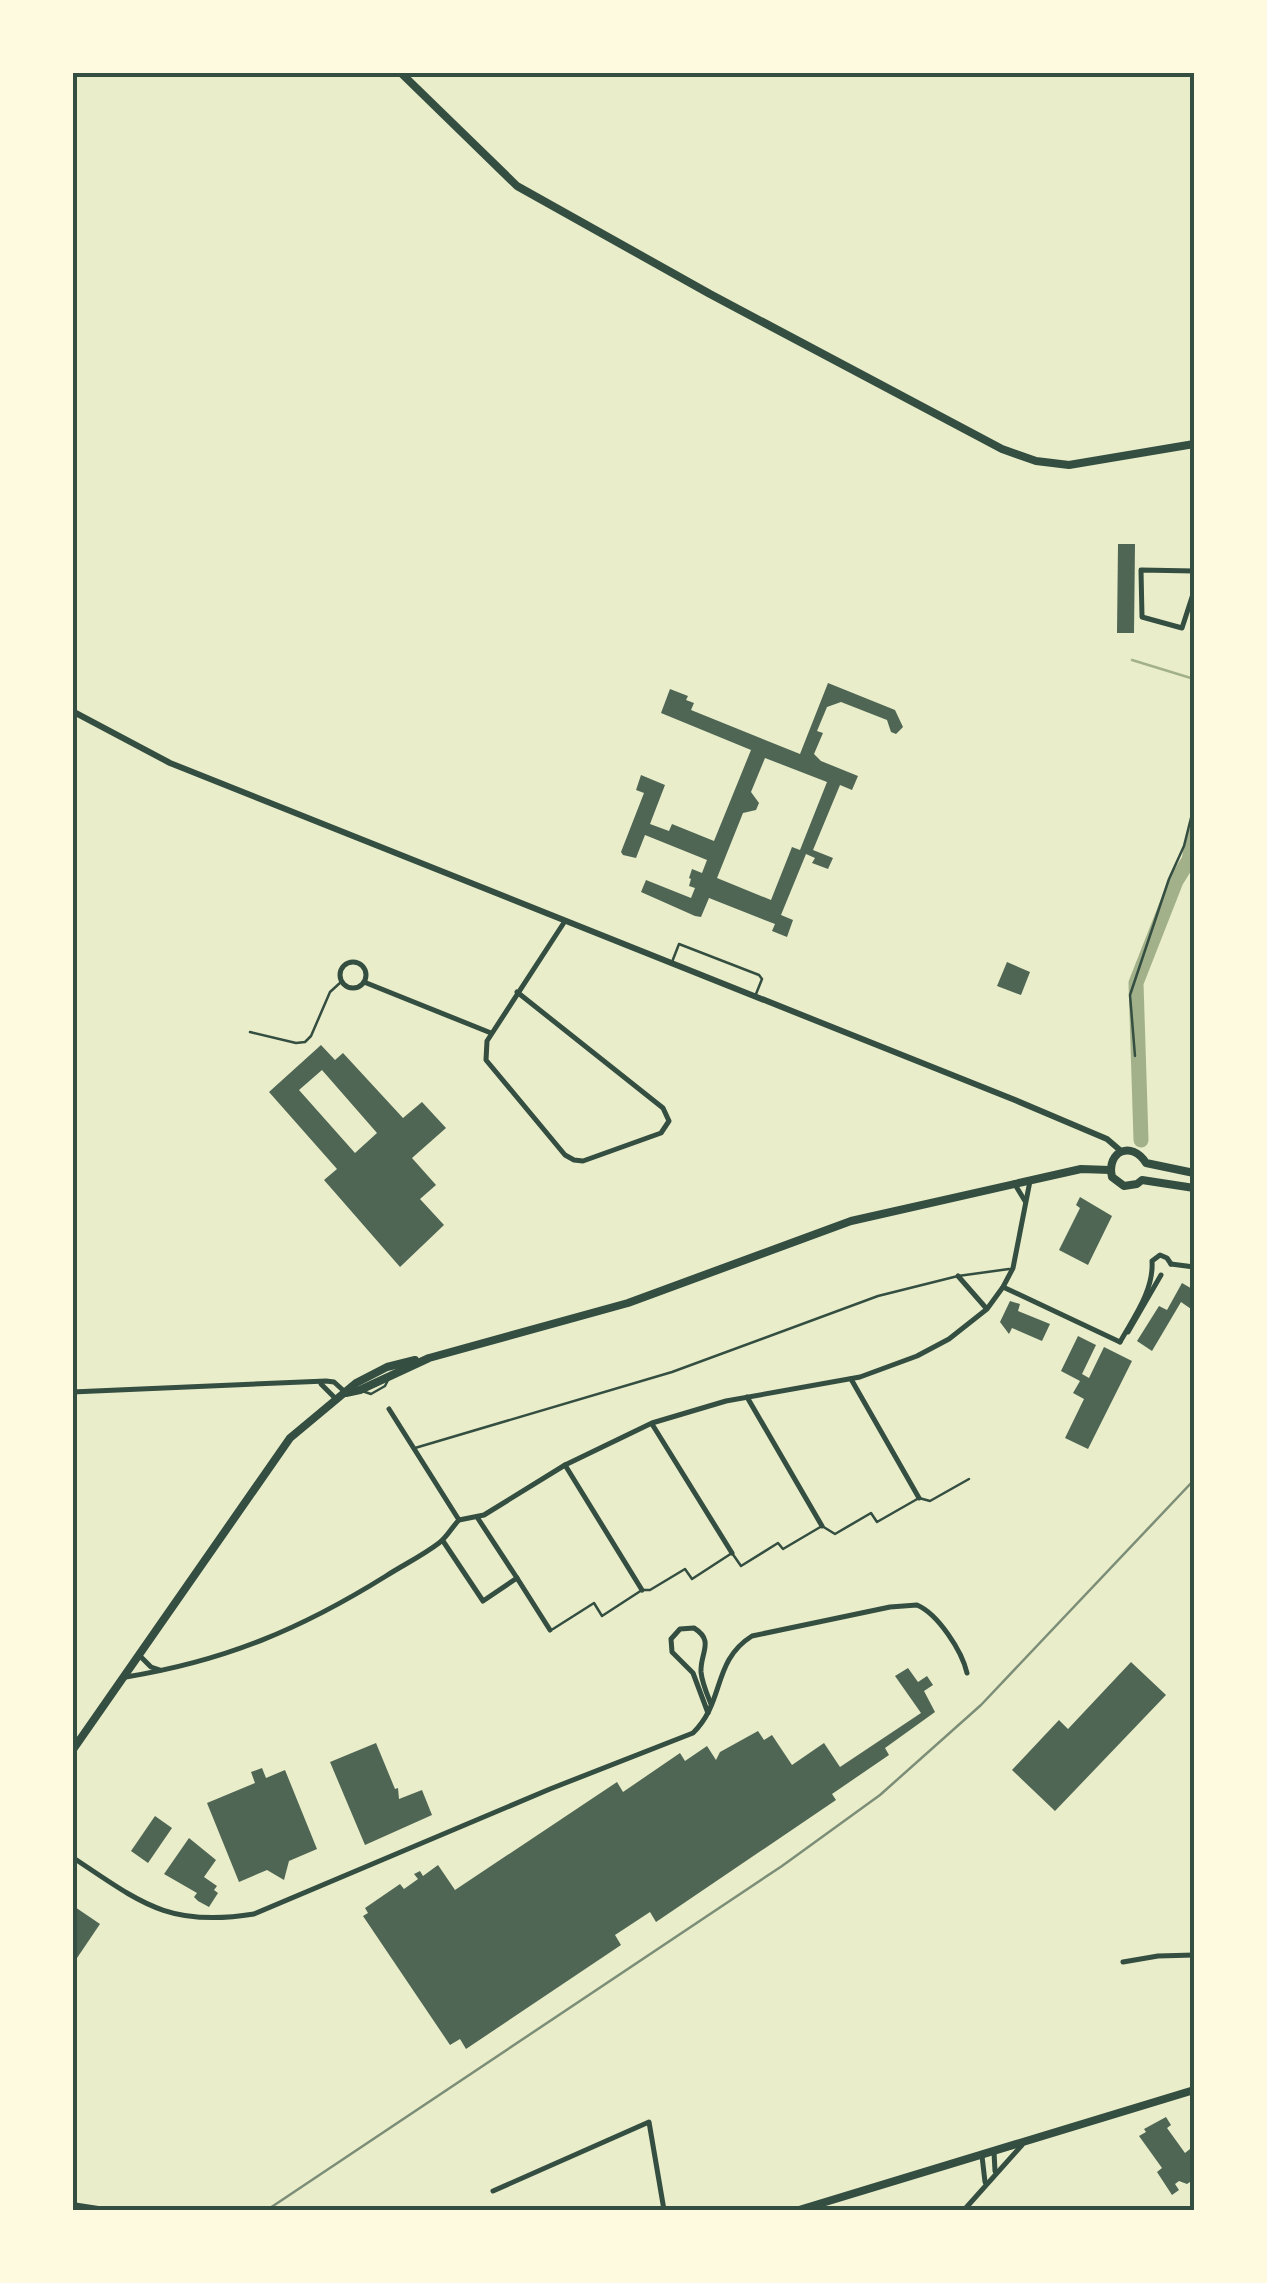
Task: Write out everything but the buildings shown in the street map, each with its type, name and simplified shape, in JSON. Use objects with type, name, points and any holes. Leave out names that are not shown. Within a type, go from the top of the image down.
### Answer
[{"type":"main road","points":[[400,72],[518,186],[660,267],[1002,449],[1036,462],[1069,465],[1194,444]]},
{"type":"main road","points":[[1146,1163],[1142,1180],[1137,1184],[1124,1186],[1110,1170],[1112,1158],[1121,1151],[1133,1150],[1146,1163],[1194,1173]]},
{"type":"main road","points":[[346,1393],[356,1383],[387,1367],[628,1304],[850,1221],[1014,1183],[1082,1170],[1110,1170]]},
{"type":"main road","points":[[1142,1180],[1194,1188]]},
{"type":"main road","points":[[72,1751],[280,1450],[336,1398],[429,1358]]},
{"type":"main road","points":[[800,2210],[1194,2090]]},
{"type":"main road","points":[[72,2206],[98,2210]]},
{"type":"street","points":[[1194,570],[1142,570],[1141,612],[1146,619],[1182,628],[1194,590]]},
{"type":"street","points":[[72,712],[170,762],[1042,1111],[1106,1139],[1121,1151]]},
{"type":"street","points":[[518,992],[663,1108],[669,1120],[662,1133],[583,1160],[569,1158],[492,1071],[485,1054],[491,1033],[518,992],[565,921]]},
{"type":"street","points":[[364,982],[365,970],[359,963],[350,962],[340,970],[342,982],[352,988],[364,982],[491,1033]]},
{"type":"street","points":[[123,1678],[241,1651],[283,1634],[334,1608],[443,1541],[459,1520],[477,1517],[565,1464],[652,1423],[747,1396],[851,1380],[916,1356],[948,1339],[987,1309],[1003,1288],[1013,1268],[1030,1180]]},
{"type":"street","points":[[1014,1183],[1025,1200]]},
{"type":"street","points":[[1157,1274],[1151,1265],[1157,1256],[1167,1258],[1171,1264],[1194,1267]]},
{"type":"street","points":[[1157,1274],[1168,1272],[1171,1264]]},
{"type":"street","points":[[1003,1288],[1120,1342],[1134,1326],[1157,1274]]},
{"type":"street","points":[[958,1276],[987,1309]]},
{"type":"street","points":[[851,1380],[919,1498]]},
{"type":"street","points":[[318,1382],[336,1398]]},
{"type":"street","points":[[72,1392],[334,1382],[346,1393]]},
{"type":"street","points":[[747,1396],[822,1526]]},
{"type":"street","points":[[389,1409],[459,1520]]},
{"type":"street","points":[[652,1423],[732,1553]]},
{"type":"street","points":[[565,1464],[642,1590]]},
{"type":"street","points":[[477,1517],[550,1630]]},
{"type":"street","points":[[443,1541],[482,1601],[517,1578]]},
{"type":"street","points":[[72,1856],[153,1909],[187,1918],[220,1920],[254,1914],[693,1733],[709,1718],[729,1656],[752,1636],[906,1604],[928,1610],[965,1663],[967,1673]]},
{"type":"street","points":[[709,1718],[693,1673],[672,1652],[673,1635],[684,1627],[699,1630],[705,1638],[707,1648],[701,1670],[712,1707]]},
{"type":"street","points":[[139,1655],[150,1666],[163,1671]]},
{"type":"street","points":[[1122,1962],[1194,1955]]},
{"type":"street","points":[[493,2190],[650,2122],[664,2210]]},
{"type":"street","points":[[964,2210],[1024,2143]]},
{"type":"street","points":[[994,2152],[994,2174]]},
{"type":"street","points":[[982,2156],[984,2185]]},
{"type":"lane","points":[[671,964],[679,944],[722,960],[762,979],[755,997]]},
{"type":"lane","points":[[250,1032],[296,1044],[305,1042],[330,992],[342,982]]},
{"type":"lane","points":[[414,1448],[672,1372],[878,1296],[958,1276],[1013,1268]]},
{"type":"lane","points":[[550,1630],[594,1603],[602,1616],[642,1590],[650,1590],[685,1570],[692,1578],[732,1553],[741,1566],[778,1543],[782,1549],[822,1526],[835,1534],[871,1514],[877,1522],[919,1498],[930,1501],[968,1479]]},
{"type":"path","points":[[1134,1056],[1130,995],[1168,879],[1184,846],[1194,806]]},
{"type":"waterway","points":[[1132,660],[1194,679]]},
{"type":"waterway","points":[[1141,1140],[1136,983],[1176,881],[1189,860],[1194,835]]},
{"type":"railway","points":[[267,2210],[782,1866],[880,1795],[981,1705],[1194,1480]]}]
